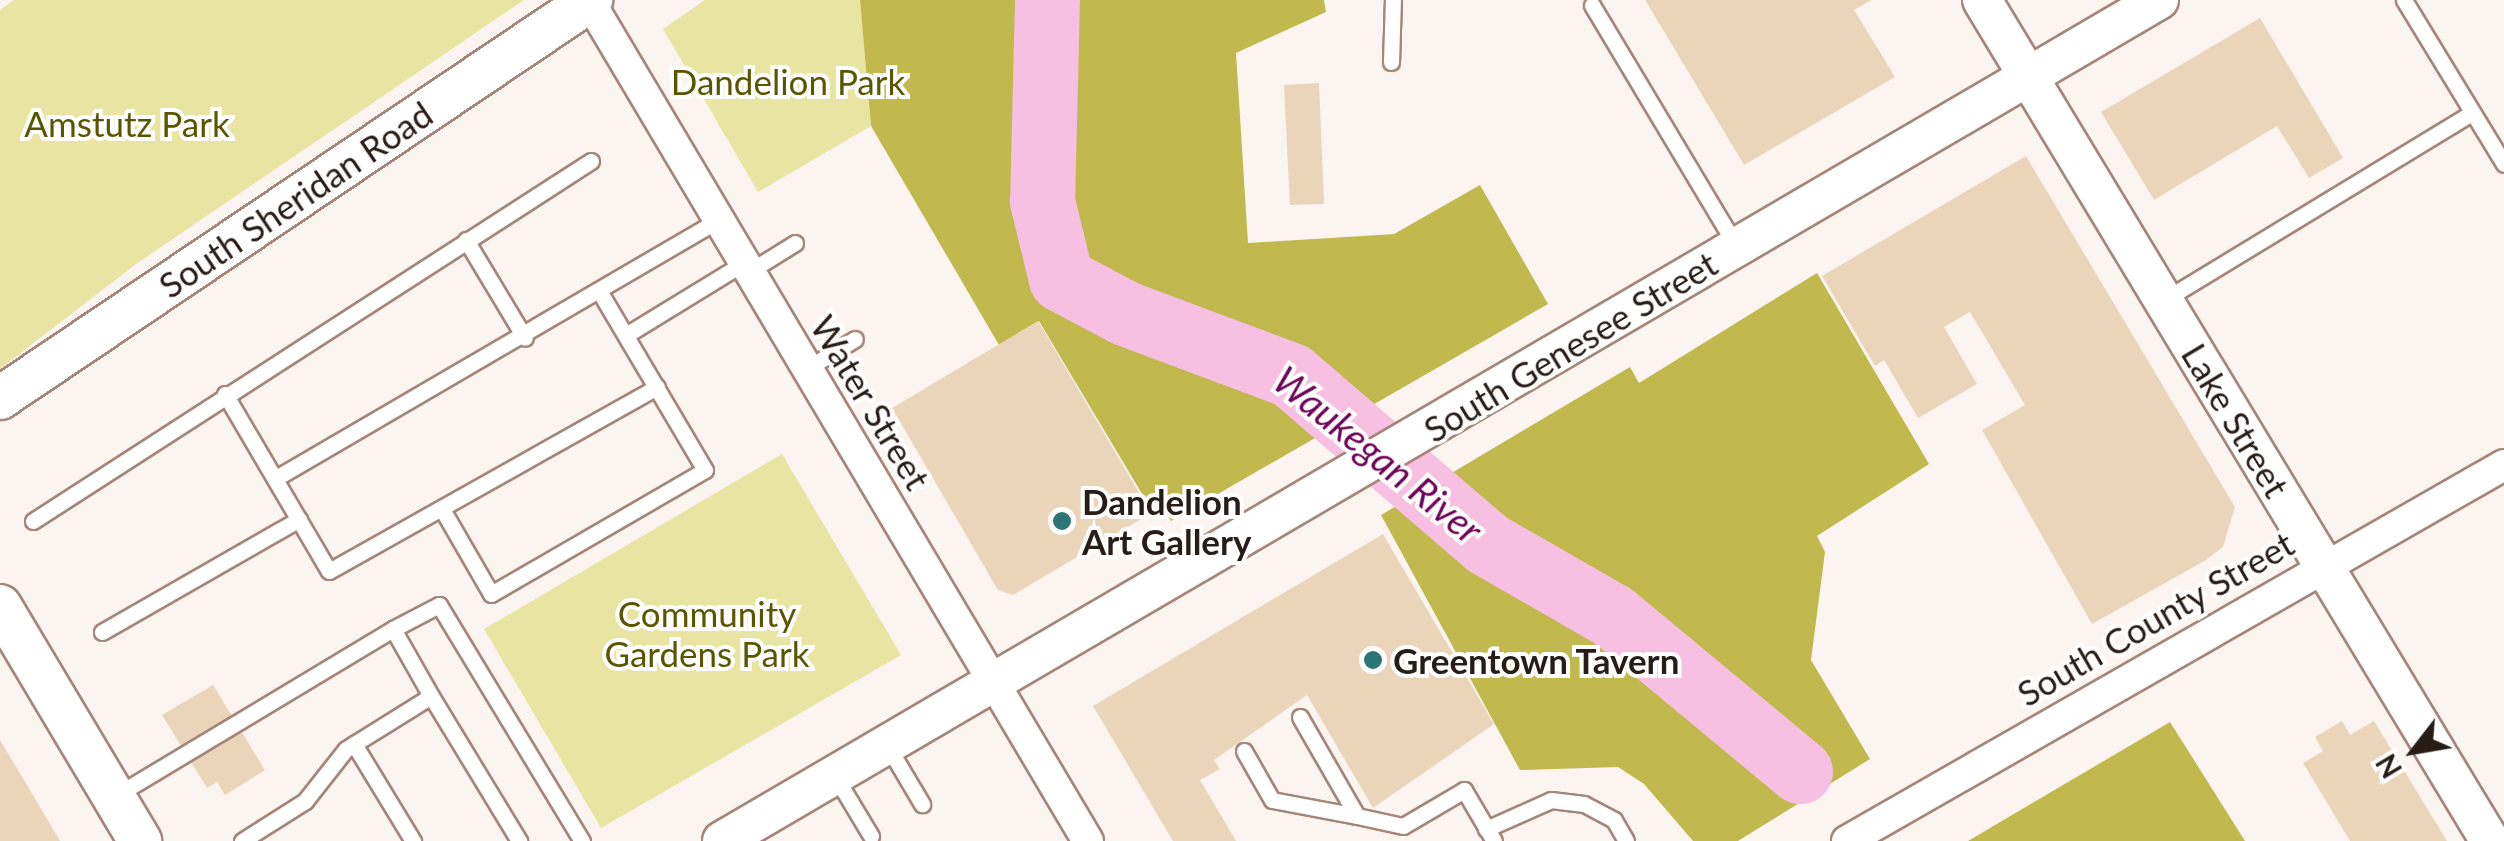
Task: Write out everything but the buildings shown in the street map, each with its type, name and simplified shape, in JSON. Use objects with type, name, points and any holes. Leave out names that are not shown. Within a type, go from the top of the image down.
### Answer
[{"type":"main road","name":"South Sheridan Road","points":[[0,398],[590,0]]},
{"type":"main road","points":[[0,606],[140,841]]},
{"type":"street","name":"Water Street","points":[[590,0],[1088,841]]},
{"type":"street","name":"Lake Street","points":[[1982,0],[2490,841]]},
{"type":"street","name":"South Genesee Street","points":[[739,837],[835,775],[2159,0]]},
{"type":"street","name":"South County Street","points":[[1847,841],[2323,564],[2504,465]]},
{"type":"lane","points":[[1392,0],[1392,62]]},
{"type":"lane","points":[[2404,0],[2504,164]]},
{"type":"lane","points":[[1592,5],[1737,247]]},
{"type":"lane","points":[[2164,300],[2471,113]]},
{"type":"lane","points":[[33,521],[591,161]]},
{"type":"lane","points":[[276,478],[601,294],[720,219]]},
{"type":"lane","points":[[466,240],[525,338]]},
{"type":"lane","points":[[626,335],[795,244]]},
{"type":"lane","points":[[442,509],[491,594],[705,470],[601,294]]},
{"type":"lane","points":[[808,368],[855,339]]},
{"type":"lane","points":[[225,394],[330,572],[657,387]]},
{"type":"lane","points":[[102,632],[299,519]]},
{"type":"lane","points":[[114,797],[439,605],[582,841]]},
{"type":"lane","points":[[393,630],[519,841]]},
{"type":"lane","points":[[242,841],[305,801],[327,766],[354,744],[431,696]]},
{"type":"lane","points":[[1300,718],[1357,816]]},
{"type":"lane","points":[[354,744],[413,841]]},
{"type":"lane","points":[[887,746],[922,804]]},
{"type":"lane","points":[[1244,751],[1272,800],[1357,816],[1407,834],[1464,790],[1490,835],[1550,800],[1614,820],[1626,841]]},
{"type":"lane","points":[[835,775],[872,836]]},
{"type":"green space","name":"Amstutz Park","points":[[14,0],[524,0],[136,264],[0,369],[0,10]]},
{"type":"green space","name":"Dandelion Park","points":[[705,0],[860,0],[871,126],[758,192],[663,29]]},
{"type":"green space","name":"Community Gardens Park","points":[[782,454],[901,655],[601,828],[484,629]]},
{"type":"shaded area","points":[[860,0],[1324,0],[1326,12],[1236,53],[1248,243],[1394,234],[1480,185],[1548,304],[1171,521],[1163,508],[1154,514],[1039,321],[999,345],[871,126]]},
{"type":"shaded area","points":[[1817,273],[1929,464],[1817,536],[1825,552],[1811,660],[1870,759],[1738,841],[1693,841],[1644,784],[1618,767],[1520,770],[1381,515],[1630,367],[1639,383]]},
{"type":"shaded area","points":[[2170,722],[2245,841],[1968,841]]},
{"type":"waterway","name":"Waukegan River","points":[[1047,0],[1042,201],[1061,279],[1125,313],[1291,375],[1486,543],[1613,616],[1800,771]]},
{"type":"place","name":"Dandelion Art Gallery","points":[[1062,521]]},
{"type":"place","name":"Greentown Tavern","points":[[1373,660]]}]
